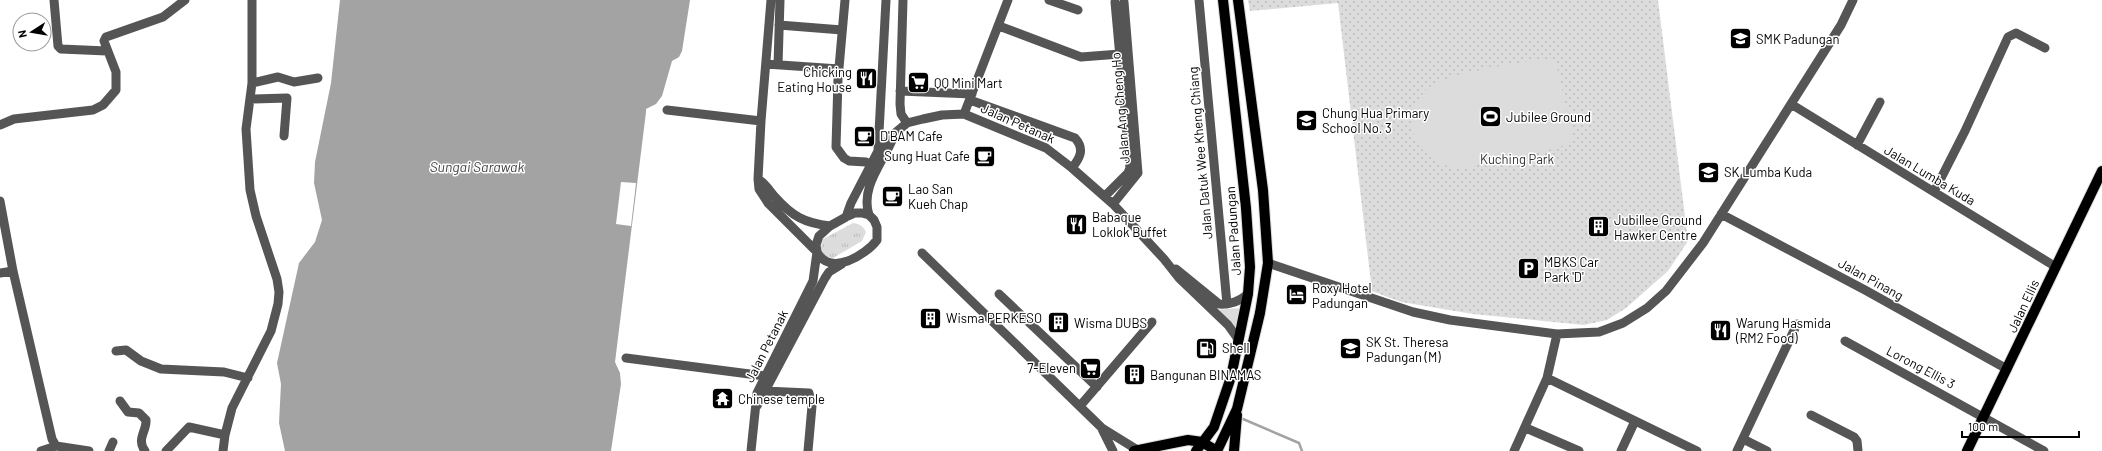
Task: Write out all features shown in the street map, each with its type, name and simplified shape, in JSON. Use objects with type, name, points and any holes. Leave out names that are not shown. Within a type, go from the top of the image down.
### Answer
[{"type":"main road","name":"Jalan Padungan","points":[[1199,447],[1214,427],[1231,377],[1248,294],[1250,267],[1246,208],[1222,0]]},
{"type":"main road","points":[[1234,451],[1237,409],[1260,313],[1268,263],[1263,190],[1238,0]]},
{"type":"main road","name":"Jalan Ellis","points":[[1967,451],[2102,172]]},
{"type":"main road","points":[[1135,450],[1188,440],[1199,447],[1217,451],[1237,409]]},
{"type":"street","points":[[54,0],[58,46],[61,49],[106,51]]},
{"type":"street","points":[[0,125],[14,119],[93,110],[103,105],[116,90],[116,72],[106,51],[104,41],[106,37],[163,17],[185,0]]},
{"type":"street","points":[[223,451],[225,435],[232,408],[271,331],[278,304],[279,292],[277,279],[256,216],[250,190],[246,129],[252,83],[252,0]]},
{"type":"street","points":[[771,0],[761,121],[758,179],[760,189],[768,203],[817,252],[823,261],[842,264],[867,250],[877,240],[877,227],[874,220],[869,215],[866,199],[868,189],[886,154],[894,133]]},
{"type":"street","points":[[778,65],[780,0]]},
{"type":"street","points":[[845,0],[839,69],[836,147],[844,158],[849,161],[866,162],[871,165]]},
{"type":"street","points":[[878,151],[886,0]]},
{"type":"street","points":[[903,0],[900,92],[901,114],[907,123]]},
{"type":"street","points":[[964,114],[1008,0]]},
{"type":"street","points":[[1049,0],[1078,10]]},
{"type":"street","name":"Jalan Datuk Wee Kheng Chiang","points":[[1199,0],[1227,304]]},
{"type":"street","points":[[1268,263],[1413,312],[1450,320],[1558,334],[1599,332],[1623,323],[1647,308],[1666,291],[1703,242],[1841,25],[1854,0]]},
{"type":"street","name":"Jalan Ang Cheng Ho","points":[[1105,196],[1128,173],[1130,168],[1120,54],[1122,1]]},
{"type":"street","name":"Jalan Ang Cheng Ho","points":[[1113,204],[1138,173],[1122,1]]},
{"type":"street","points":[[779,25],[842,30]]},
{"type":"street","points":[[999,26],[1081,57],[1120,54]]},
{"type":"street","points":[[1934,192],[1965,131],[2008,37],[2016,34],[2045,48]]},
{"type":"street","points":[[766,64],[839,69]]},
{"type":"street","points":[[252,83],[278,77],[294,82],[318,78]]},
{"type":"street","points":[[900,92],[971,97],[1075,138],[1081,147],[1079,158],[1072,168]]},
{"type":"street","points":[[251,99],[287,98],[284,136]]},
{"type":"street","points":[[1857,145],[1880,102]]},
{"type":"street","name":"Jalan Lumba Kuda","points":[[1791,104],[2056,267]]},
{"type":"street","points":[[667,110],[761,121]]},
{"type":"street","name":"Jalan Petanak","points":[[846,217],[851,203],[878,151],[894,133],[907,123],[942,115],[964,114],[1046,148],[1072,168],[1113,204],[1199,299],[1228,325],[1238,339]]},
{"type":"street","points":[[758,179],[767,186],[794,216],[810,224],[830,226]]},
{"type":"street","points":[[0,201],[13,271],[52,439],[56,446]]},
{"type":"street","points":[[817,252],[816,246],[819,236],[830,226],[855,213],[869,215]]},
{"type":"street","name":"Jalan Pinang","points":[[1721,214],[1865,290],[2007,369]]},
{"type":"street","name":"Jalan Petanak","points":[[752,451],[757,407],[757,393],[810,287],[817,252]]},
{"type":"street","points":[[922,253],[1102,428],[1135,450]]},
{"type":"street","name":"Jalan Petanak","points":[[1164,259],[1212,300],[1219,304],[1227,304]]},
{"type":"street","name":"Jalan Petanak","points":[[757,407],[825,278],[829,272],[842,264]]},
{"type":"street","points":[[0,272],[13,271]]},
{"type":"street","points":[[999,294],[1097,388]]},
{"type":"street","points":[[1227,304],[1238,301],[1248,294]]},
{"type":"street","points":[[1080,406],[1152,322]]},
{"type":"street","points":[[1737,451],[1798,324]]},
{"type":"street","points":[[1514,451],[1526,428],[1546,378],[1558,334]]},
{"type":"street","name":"Lorong Ellis 3","points":[[1845,341],[2044,451]]},
{"type":"street","points":[[116,350],[126,350],[141,361],[161,369],[224,372],[248,378]]},
{"type":"street","points":[[626,358],[765,376]]},
{"type":"street","points":[[1546,378],[1697,451]]},
{"type":"street","points":[[765,391],[780,390],[809,392],[812,406],[808,451]]},
{"type":"street","points":[[120,401],[128,412],[139,413],[146,420],[146,424],[141,435],[142,444],[145,451]]},
{"type":"street","points":[[1811,415],[1854,437],[1857,441],[1858,451]]},
{"type":"street","points":[[1621,451],[1635,421]]},
{"type":"street","points":[[166,451],[189,427],[225,435]]},
{"type":"street","points":[[1102,428],[1113,451]]},
{"type":"street","points":[[1526,428],[1579,451]]},
{"type":"street","points":[[1743,439],[1767,451]]},
{"type":"street","points":[[109,451],[113,442]]},
{"type":"street","points":[[41,451],[56,446],[89,451]]},
{"type":"green space","name":"Kuching Park","points":[[1248,0],[1658,0],[1688,241],[1668,271],[1626,308],[1607,320],[1584,325],[1473,314],[1401,302],[1372,291],[1338,3],[1250,11]]},
{"type":"green space","name":"Jubilee Ground","points":[[1545,59],[1556,62],[1573,139],[1565,145],[1535,153],[1461,168],[1441,163],[1420,147],[1413,132],[1412,123],[1415,107],[1420,97],[1431,86],[1441,81],[1466,73]]},
{"type":"green space","points":[[853,223],[864,228],[866,232],[862,241],[833,258],[826,257],[820,252],[823,239]]},
{"type":"green space","points":[[1240,308],[1236,330],[1214,310]]},
{"type":"water","name":"Sungai Sarawak","points":[[340,0],[690,0],[682,51],[679,57],[672,61],[662,96],[656,104],[646,109],[615,362],[620,373],[621,384],[611,451],[285,451],[279,423],[281,384],[277,363],[299,263],[315,242],[322,220],[314,183],[315,162],[331,83]]},
{"type":"pier","points":[[621,182],[636,183],[631,226],[616,224]]},
{"type":"waterway","points":[[1243,419],[1299,443],[1302,451]]},
{"type":"place","name":"SMK Padungan","points":[[1740,39]]},
{"type":"place","name":"Chicking Eating House","points":[[867,79]]},
{"type":"place","name":"QQ Mini Mart","points":[[919,83]]},
{"type":"place","name":"Jubilee Ground","points":[[1491,117]]},
{"type":"place","name":"Chung Hua Primary School No. 3","points":[[1307,120]]},
{"type":"place","name":"D'BAM Cafe","points":[[865,136]]},
{"type":"place","name":"Sung Huat Cafe","points":[[985,156]]},
{"type":"place","name":"SK Lumba Kuda","points":[[1708,172]]},
{"type":"place","name":"Lao San Kueh Chap","points":[[893,196]]},
{"type":"place","name":"Babaque Loklok Buffet","points":[[1076,224]]},
{"type":"place","name":"Jubillee Ground Hawker Centre","points":[[1598,227]]},
{"type":"place","name":"MBKS Car Park 'D'","points":[[1529,269]]},
{"type":"place","name":"Roxy Hotel Padungan","points":[[1297,295]]},
{"type":"place","name":"Wisma PERKESO","points":[[931,318]]},
{"type":"place","name":"Wisma DUBS","points":[[1059,323]]},
{"type":"place","name":"Warung Hasmida (RM2 Food)","points":[[1721,330]]},
{"type":"place","name":"Shell","points":[[1206,348]]},
{"type":"place","name":"SK St. Theresa Padungan (M)","points":[[1350,349]]},
{"type":"place","name":"7-Eleven","points":[[1091,368]]},
{"type":"place","name":"Bangunan BINAMAS","points":[[1134,375]]},
{"type":"place","name":"Chinese temple","points":[[722,399]]}]
